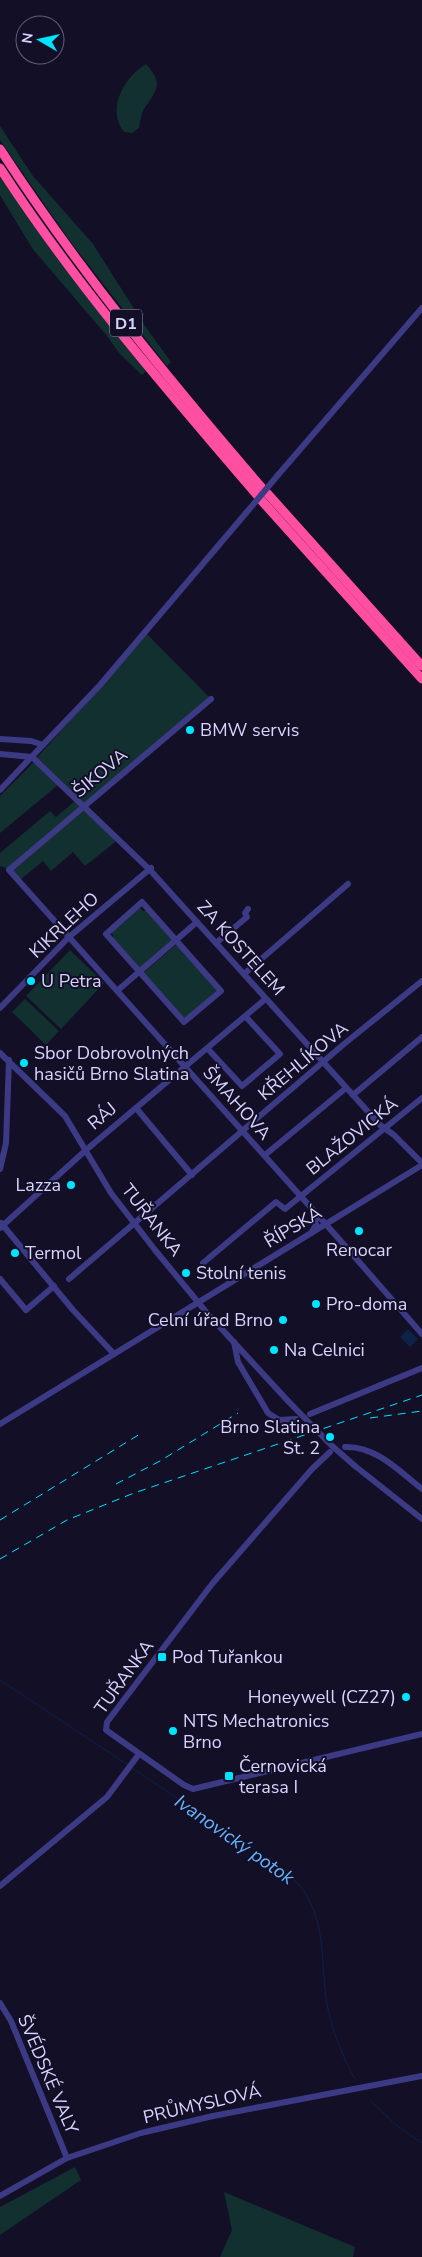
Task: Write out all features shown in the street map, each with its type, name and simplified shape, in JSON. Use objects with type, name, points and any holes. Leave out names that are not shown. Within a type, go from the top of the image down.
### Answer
[{"type":"highway","name":"D1","points":[[0,149],[96,286],[262,494],[422,666]]},
{"type":"highway","name":"D1","points":[[0,168],[42,228],[125,339],[422,679]]},
{"type":"street","points":[[0,790],[100,685],[422,308]]},
{"type":"street","name":"ŠIKOVA","points":[[9,870],[211,699]]},
{"type":"street","points":[[0,739],[31,741],[43,745]]},
{"type":"street","points":[[0,754],[32,757]]},
{"type":"street","name":"ZA KOSTELEM","points":[[32,757],[151,869],[353,1096],[384,1129],[394,1135],[422,1164]]},
{"type":"street","name":"KIKRLEHO","points":[[0,1008],[69,937],[151,869]]},
{"type":"street","name":"ŠMAHOVA","points":[[9,870],[265,1155],[422,1334]]},
{"type":"street","points":[[244,974],[348,884]]},
{"type":"street","points":[[142,902],[222,991],[184,1022],[139,972],[106,934],[142,902]]},
{"type":"street","points":[[216,943],[247,916],[245,913],[248,909]]},
{"type":"street","points":[[118,990],[197,922]]},
{"type":"street","name":"KŘEHLÍKOVA","points":[[69,1279],[422,980]]},
{"type":"street","name":"RÁJ","points":[[1,1225],[86,1150],[263,1001]]},
{"type":"street","points":[[208,1049],[242,1086],[272,1061],[280,1054],[246,1017]]},
{"type":"street","points":[[353,1096],[422,1037]]},
{"type":"street","name":"TUŘANKA","points":[[0,1053],[65,1116],[111,1193],[134,1223],[198,1302],[288,1402],[355,1466],[422,1519]]},
{"type":"street","points":[[0,1169],[6,1143],[9,1060]]},
{"type":"street","points":[[265,1155],[346,1088]]},
{"type":"street","name":"BLAŽOVICKÁ","points":[[203,1263],[276,1202],[285,1209],[422,1098]]},
{"type":"street","points":[[136,1108],[192,1175]]},
{"type":"street","name":"ŘÍPSKÁ","points":[[0,1424],[422,1164]]},
{"type":"street","points":[[310,1234],[316,1225],[313,1211]]},
{"type":"street","points":[[1,1225],[114,1354]]},
{"type":"street","points":[[0,1279],[26,1310],[54,1286]]},
{"type":"street","points":[[234,1342],[238,1362],[268,1412],[279,1420],[294,1419]]},
{"type":"street","points":[[310,1414],[422,1368]]},
{"type":"street","points":[[345,1447],[373,1452],[422,1489]]},
{"type":"street","name":"TUŘANKA","points":[[330,1452],[302,1479],[212,1584],[107,1722],[106,1732],[184,1785],[193,1789],[422,1734]]},
{"type":"street","points":[[0,1886],[107,1797],[139,1754]]},
{"type":"street","name":"ŠVÉDSKÉ VALY","points":[[0,2003],[11,2021],[67,2158]]},
{"type":"street","name":"PRŮMYSLOVÁ","points":[[0,2196],[67,2158],[118,2140],[184,2122],[422,2076]]},
{"type":"green space","points":[[146,64],[155,77],[157,87],[143,111],[139,128],[132,133],[124,132],[117,114],[120,94],[131,77]]},
{"type":"green space","points":[[0,126],[33,176],[93,244],[145,326],[171,362],[167,366],[70,241],[0,140]]},
{"type":"green space","points":[[0,174],[84,293],[146,371],[142,375],[120,354],[32,248],[0,195]]},
{"type":"green space","points":[[147,634],[210,698],[85,804],[119,839],[85,866],[73,852],[51,871],[43,861],[20,880],[9,869],[0,866],[0,853],[50,811],[56,817],[75,801],[35,760]]},
{"type":"green space","points":[[34,762],[58,785],[0,833],[0,796]]},
{"type":"green space","points":[[139,907],[143,911],[149,910],[174,939],[138,970],[113,941],[113,935],[110,931]]},
{"type":"green space","points":[[177,944],[219,989],[185,1020],[143,973]]},
{"type":"green space","points":[[70,950],[104,983],[61,1029],[26,996]]},
{"type":"green space","points":[[25,999],[59,1031],[46,1045],[12,1012]]},
{"type":"green space","points":[[75,2167],[81,2180],[0,2235],[0,2207]]},
{"type":"green space","points":[[224,2192],[355,2247],[353,2257],[220,2257],[232,2230]]},
{"type":"water","points":[[408,1329],[418,1339],[410,1347],[400,1337]]},
{"type":"waterway","name":"Ivanovický potok","points":[[0,1680],[128,1765]]},
{"type":"waterway","name":"Ivanovický potok","points":[[132,1768],[287,1871],[304,1891],[314,1910],[318,1923],[325,1991],[332,2024],[342,2052],[355,2079]]},
{"type":"waterway","name":"Ivanovický potok","points":[[371,2101],[396,2125],[422,2143]]},
{"type":"railway","points":[[0,1559],[67,1520],[134,1493],[422,1395]]},
{"type":"railway","points":[[370,1418],[422,1411]]},
{"type":"railway","points":[[116,1484],[160,1461],[238,1413]]},
{"type":"railway","points":[[0,1520],[140,1434]]},
{"type":"place","name":"BMW servis","points":[[190,730]]},
{"type":"place","name":"U Petra","points":[[31,981]]},
{"type":"place","name":"Sbor Dobrovolných hasičů Brno Slatina","points":[[24,1063]]},
{"type":"place","name":"Lazza","points":[[71,1185]]},
{"type":"place","name":"Renocar","points":[[359,1231]]},
{"type":"place","name":"Termol","points":[[15,1253]]},
{"type":"place","name":"Stolní tenis","points":[[186,1273]]},
{"type":"place","name":"Pro-doma","points":[[316,1304]]},
{"type":"place","name":"Celní úřad Brno","points":[[283,1320]]},
{"type":"place","name":"Na Celnici","points":[[274,1350]]},
{"type":"place","name":"Brno Slatina St. 2","points":[[330,1437]]},
{"type":"place","name":"Pod Tuřankou","points":[[162,1657]]},
{"type":"place","name":"Honeywell (CZ27)","points":[[406,1697]]},
{"type":"place","name":"NTS Mechatronics Brno","points":[[173,1731]]},
{"type":"place","name":"Černovická terasa I","points":[[229,1776]]}]
